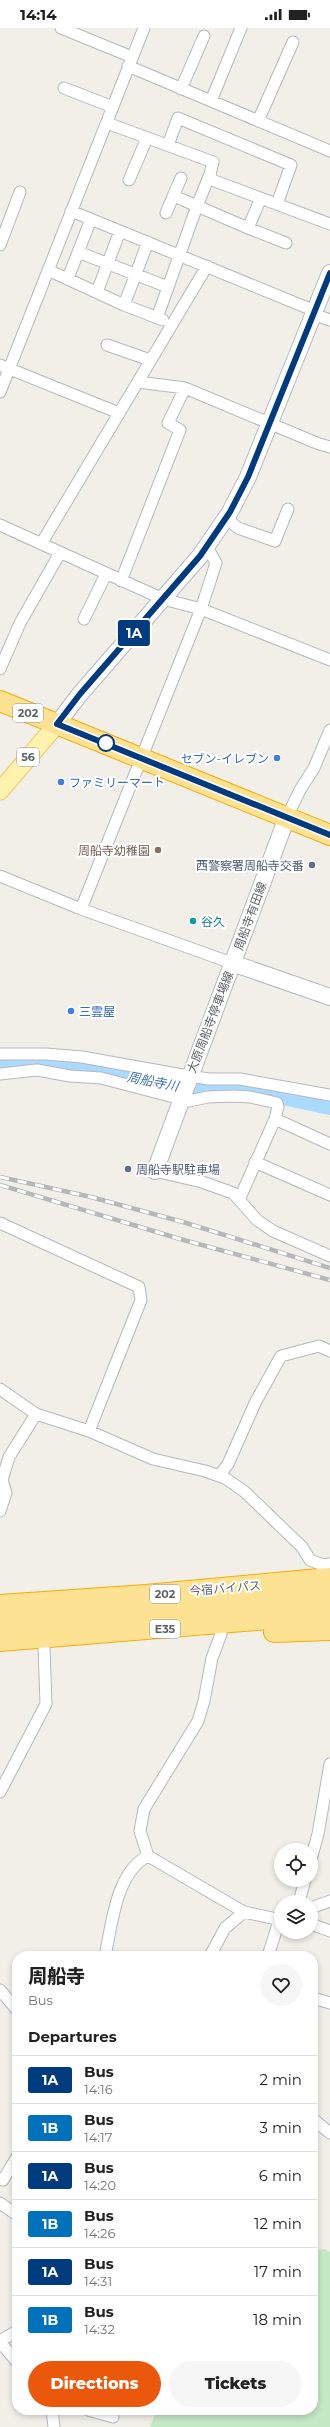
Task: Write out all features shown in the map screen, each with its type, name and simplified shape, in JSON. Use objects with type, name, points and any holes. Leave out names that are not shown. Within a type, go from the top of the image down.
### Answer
[{"type":"highway","name":"202","points":[[0,701],[330,835]]},
{"type":"highway","name":"今宿バイパス","points":[[0,1605],[146,1595],[330,1578]]},
{"type":"highway","name":"E35","points":[[0,1622],[330,1595]]},
{"type":"highway","name":"E35","points":[[0,1641],[216,1629],[330,1614]]},
{"type":"highway","points":[[0,1649],[44,1647],[216,1629],[264,1629],[330,1623]]},
{"type":"highway","points":[[216,1629],[330,1630]]},
{"type":"main road","points":[[57,724],[80,694],[164,599],[207,547],[226,518],[248,477],[268,423],[330,273]]},
{"type":"main road","name":"56","points":[[0,790],[57,724]]},
{"type":"main road","name":"周船寺有田線","points":[[287,817],[232,963],[330,996]]},
{"type":"main road","name":"大原周船寺停車場線","points":[[155,1171],[232,963]]},
{"type":"street","points":[[61,28],[130,61],[181,89],[330,151]]},
{"type":"street","points":[[0,392],[5,367],[48,270],[144,28]]},
{"type":"street","points":[[211,101],[241,28]]},
{"type":"street","points":[[181,89],[204,36]]},
{"type":"street","points":[[258,121],[293,42]]},
{"type":"street","points":[[64,88],[113,107]]},
{"type":"street","points":[[168,146],[178,118],[291,165],[277,204]]},
{"type":"street","points":[[107,123],[213,162],[210,174],[157,318]]},
{"type":"street","points":[[129,180],[148,138]]},
{"type":"street","points":[[210,174],[212,180],[330,224]]},
{"type":"street","points":[[166,213],[181,178]]},
{"type":"street","points":[[0,245],[20,192]]},
{"type":"street","points":[[174,196],[286,243]]},
{"type":"street","points":[[248,228],[261,198]]},
{"type":"street","points":[[71,211],[180,255],[330,320]]},
{"type":"street","points":[[68,278],[91,219]]},
{"type":"street","points":[[97,292],[120,231]]},
{"type":"street","points":[[124,305],[148,242]]},
{"type":"street","points":[[78,252],[168,287]]},
{"type":"street","points":[[41,544],[206,266]]},
{"type":"street","points":[[48,270],[124,305],[171,323]]},
{"type":"street","points":[[108,344],[150,360]]},
{"type":"street","points":[[5,367],[119,413]]},
{"type":"street","points":[[138,382],[184,388],[268,423],[329,445]]},
{"type":"street","points":[[121,581],[180,430],[168,423],[184,388]]},
{"type":"street","points":[[226,518],[238,528],[275,541],[288,509]]},
{"type":"street","points":[[0,524],[121,581],[164,599],[201,609],[330,660]]},
{"type":"street","points":[[81,909],[140,757],[201,609],[216,563],[207,547]]},
{"type":"street","points":[[0,669],[20,623],[60,553]]},
{"type":"street","points":[[84,619],[106,574]]},
{"type":"street","points":[[287,817],[300,790],[314,768],[330,730]]},
{"type":"street","points":[[0,877],[81,909],[232,963]]},
{"type":"street","points":[[0,1054],[82,1056],[188,1079],[240,1079],[330,1095]]},
{"type":"street","points":[[0,1074],[37,1070],[70,1076],[101,1078],[189,1101],[208,1097],[233,1096],[277,1102],[278,1107],[274,1118],[239,1200]]},
{"type":"street","points":[[274,1118],[330,1144]]},
{"type":"street","points":[[255,1162],[330,1195]]},
{"type":"street","points":[[155,1171],[202,1182],[233,1193],[257,1220],[273,1230],[330,1256]]},
{"type":"street","points":[[0,1223],[140,1287],[141,1300],[89,1431]]},
{"type":"street","points":[[219,1476],[228,1464],[256,1401],[281,1356],[319,1346],[330,1351]]},
{"type":"street","points":[[0,1389],[36,1414],[89,1431],[153,1459],[219,1476],[245,1492],[302,1547],[310,1560],[323,1565],[330,1564]]},
{"type":"street","points":[[0,1511],[6,1493],[1,1480],[9,1457],[36,1414]]},
{"type":"street","points":[[216,1629],[204,1701],[198,1721],[144,1809],[140,1831],[148,1856],[244,1912],[274,1920]]},
{"type":"street","points":[[0,1792],[46,1704],[44,1647]]},
{"type":"street","points":[[315,1843],[330,1764]]},
{"type":"street","points":[[106,1951],[123,1882],[137,1861],[148,1856]]},
{"type":"street","points":[[318,1905],[330,1901]]},
{"type":"street","points":[[213,1951],[226,1928],[244,1912]]},
{"type":"street","points":[[318,1927],[330,1931]]},
{"type":"street","points":[[270,1951],[274,1938]]},
{"type":"street","points":[[0,1990],[12,2004]]},
{"type":"street","points":[[318,1999],[330,2003]]},
{"type":"street","points":[[318,2123],[330,2133]]},
{"type":"street","points":[[1,2181],[12,2164]]},
{"type":"street","points":[[0,2203],[12,2211]]},
{"type":"street","points":[[12,2334],[0,2341],[12,2356]]},
{"type":"street","points":[[54,2415],[54,2427]]},
{"type":"street","points":[[107,2415],[114,2417]]},
{"type":"green space","points":[[325,2249],[330,2252],[330,2427],[150,2427],[155,2415],[318,2415],[318,2250]]},
{"type":"waterway","name":"周船寺川","points":[[0,1065],[45,1063],[98,1069],[174,1087],[255,1090],[330,1106]]},
{"type":"railway","points":[[0,1177],[91,1197],[183,1222],[330,1268]]},
{"type":"railway","points":[[0,1185],[180,1239],[330,1280]]},
{"type":"bus line","name":"1A","points":[[330,273],[268,423],[248,477],[230,512],[200,556],[80,694],[57,724],[330,835]]},
{"type":"place","name":"セブン-イレブン","points":[[277,758]]},
{"type":"place","name":"ファミリーマート","points":[[61,782]]},
{"type":"place","name":"周船寺幼稚園","points":[[158,850]]},
{"type":"place","name":"西警察署周船寺交番","points":[[312,865]]},
{"type":"place","name":"谷久","points":[[193,921]]},
{"type":"place","name":"三雲屋","points":[[71,1011]]},
{"type":"place","name":"周船寺駅駐車場","points":[[128,1169]]}]
